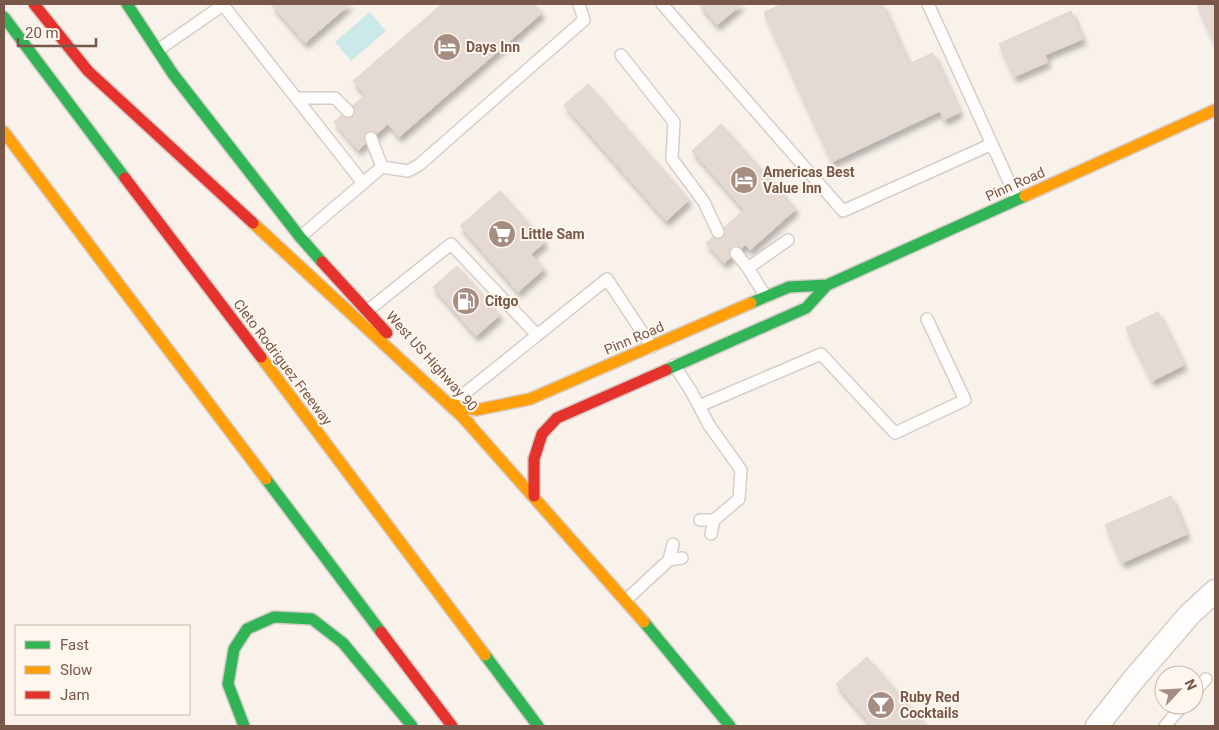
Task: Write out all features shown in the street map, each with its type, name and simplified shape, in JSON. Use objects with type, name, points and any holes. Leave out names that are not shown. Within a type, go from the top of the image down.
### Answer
[{"type":"main road","points":[[34,4],[88,71],[469,423]]},
{"type":"main road","name":"West US Highway 90","points":[[126,4],[173,74],[300,237],[626,600],[730,726]]},
{"type":"main road","name":"Cleto Rodriguez Freeway","points":[[4,17],[538,726]]},
{"type":"main road","name":"Pinn Road","points":[[534,496],[534,459],[542,434],[557,418],[675,366],[772,309],[789,287],[827,284],[1215,110]]},
{"type":"main road","points":[[4,132],[452,726]]},
{"type":"main road","name":"Pinn Road","points":[[451,404],[476,410],[530,399],[652,347],[772,309],[806,308],[827,284]]},
{"type":"main road","points":[[244,726],[228,684],[234,649],[247,629],[274,617],[312,620],[343,643],[412,726]]},
{"type":"street","points":[[1097,726],[1134,679],[1190,614],[1214,595]]},
{"type":"lane","points":[[382,167],[408,171],[419,165],[584,20],[579,4]]},
{"type":"lane","points":[[662,4],[843,211],[992,144]]},
{"type":"lane","points":[[928,4],[1017,199]]},
{"type":"lane","points":[[158,51],[222,5],[363,184]]},
{"type":"lane","points":[[621,55],[674,122],[672,159],[704,202],[718,232]]},
{"type":"lane","points":[[296,98],[335,98],[348,110]]},
{"type":"lane","points":[[371,138],[382,167]]},
{"type":"lane","points":[[300,237],[382,167]]},
{"type":"lane","points":[[748,268],[788,240]]},
{"type":"lane","points":[[357,320],[451,244],[537,335]]},
{"type":"lane","points":[[736,254],[748,268],[772,309]]},
{"type":"lane","points":[[451,404],[607,280],[652,347],[675,366],[709,425],[741,470],[738,499],[714,520],[711,534]]},
{"type":"lane","points":[[699,406],[821,354],[895,433],[965,400],[927,319]]},
{"type":"lane","points":[[700,520],[714,520]]},
{"type":"lane","points":[[626,600],[669,560],[673,544]]},
{"type":"lane","points":[[669,560],[682,558]]},
{"type":"lane","points":[[1165,726],[1174,715]]},
{"type":"water","points":[[370,12],[386,31],[351,61],[335,42]]},
{"type":"building","points":[[271,4],[350,4],[305,43]]},
{"type":"building","name":"Days Inn","points":[[442,4],[534,4],[542,13],[399,137],[388,124],[358,150],[334,122],[365,95],[353,81]]},
{"type":"building","points":[[699,4],[742,4],[717,25]]},
{"type":"building","points":[[783,4],[882,4],[909,64],[933,53],[960,112],[944,120],[940,111],[832,162],[764,12]]},
{"type":"building","points":[[1197,4],[1215,4],[1215,44]]},
{"type":"building","points":[[1071,11],[1083,39],[1045,55],[1048,62],[1014,77],[999,44]]},
{"type":"building","points":[[588,84],[689,200],[666,221],[564,105]]},
{"type":"building","name":"Americas Best Value Inn","points":[[721,124],[796,209],[750,250],[745,245],[724,263],[706,243],[744,210],[692,151]]},
{"type":"building","name":"Little Sam","points":[[500,191],[545,242],[531,254],[544,269],[518,292],[460,226]]},
{"type":"building","name":"Citgo","points":[[457,266],[500,315],[476,336],[433,287]]},
{"type":"building","points":[[1158,312],[1184,365],[1152,381],[1126,328]]},
{"type":"building","points":[[1171,496],[1187,534],[1122,563],[1105,525]]},
{"type":"building","name":"Ruby Red Cocktails","points":[[867,657],[927,726],[872,726],[836,684]]},
{"type":"traffic: fast","points":[[127,4],[173,74],[300,237],[322,262]]},
{"type":"traffic: fast","points":[[4,17],[125,178]]},
{"type":"traffic: fast","points":[[751,303],[789,287],[827,285],[1025,196]]},
{"type":"traffic: fast","points":[[666,370],[806,308],[827,285]]},
{"type":"traffic: fast","points":[[266,479],[381,632]]},
{"type":"traffic: fast","points":[[244,726],[228,684],[234,649],[247,629],[274,617],[312,619],[343,643],[412,726]]},
{"type":"traffic: fast","points":[[644,622],[730,726]]},
{"type":"traffic: fast","points":[[485,655],[538,726]]},
{"type":"traffic: slow","points":[[1025,196],[1215,110]]},
{"type":"traffic: slow","points":[[4,132],[266,479]]},
{"type":"traffic: slow","points":[[253,223],[469,423]]},
{"type":"traffic: slow","points":[[451,404],[476,410],[530,399],[751,303]]},
{"type":"traffic: slow","points":[[261,357],[485,655]]},
{"type":"traffic: slow","points":[[453,406],[644,622]]},
{"type":"traffic: jam","points":[[34,4],[88,71],[253,223]]},
{"type":"traffic: jam","points":[[125,178],[261,357]]},
{"type":"traffic: jam","points":[[322,262],[387,333]]},
{"type":"traffic: jam","points":[[534,496],[534,459],[542,434],[557,418],[666,370]]},
{"type":"traffic: jam","points":[[381,632],[452,726]]},
{"type":"place","name":"Days Inn","points":[[447,47]]},
{"type":"place","name":"Americas Best Value Inn","points":[[744,180]]},
{"type":"place","name":"Little Sam","points":[[502,234]]},
{"type":"place","name":"Citgo","points":[[466,301]]},
{"type":"place","name":"Ruby Red Cocktails","points":[[881,705]]}]
